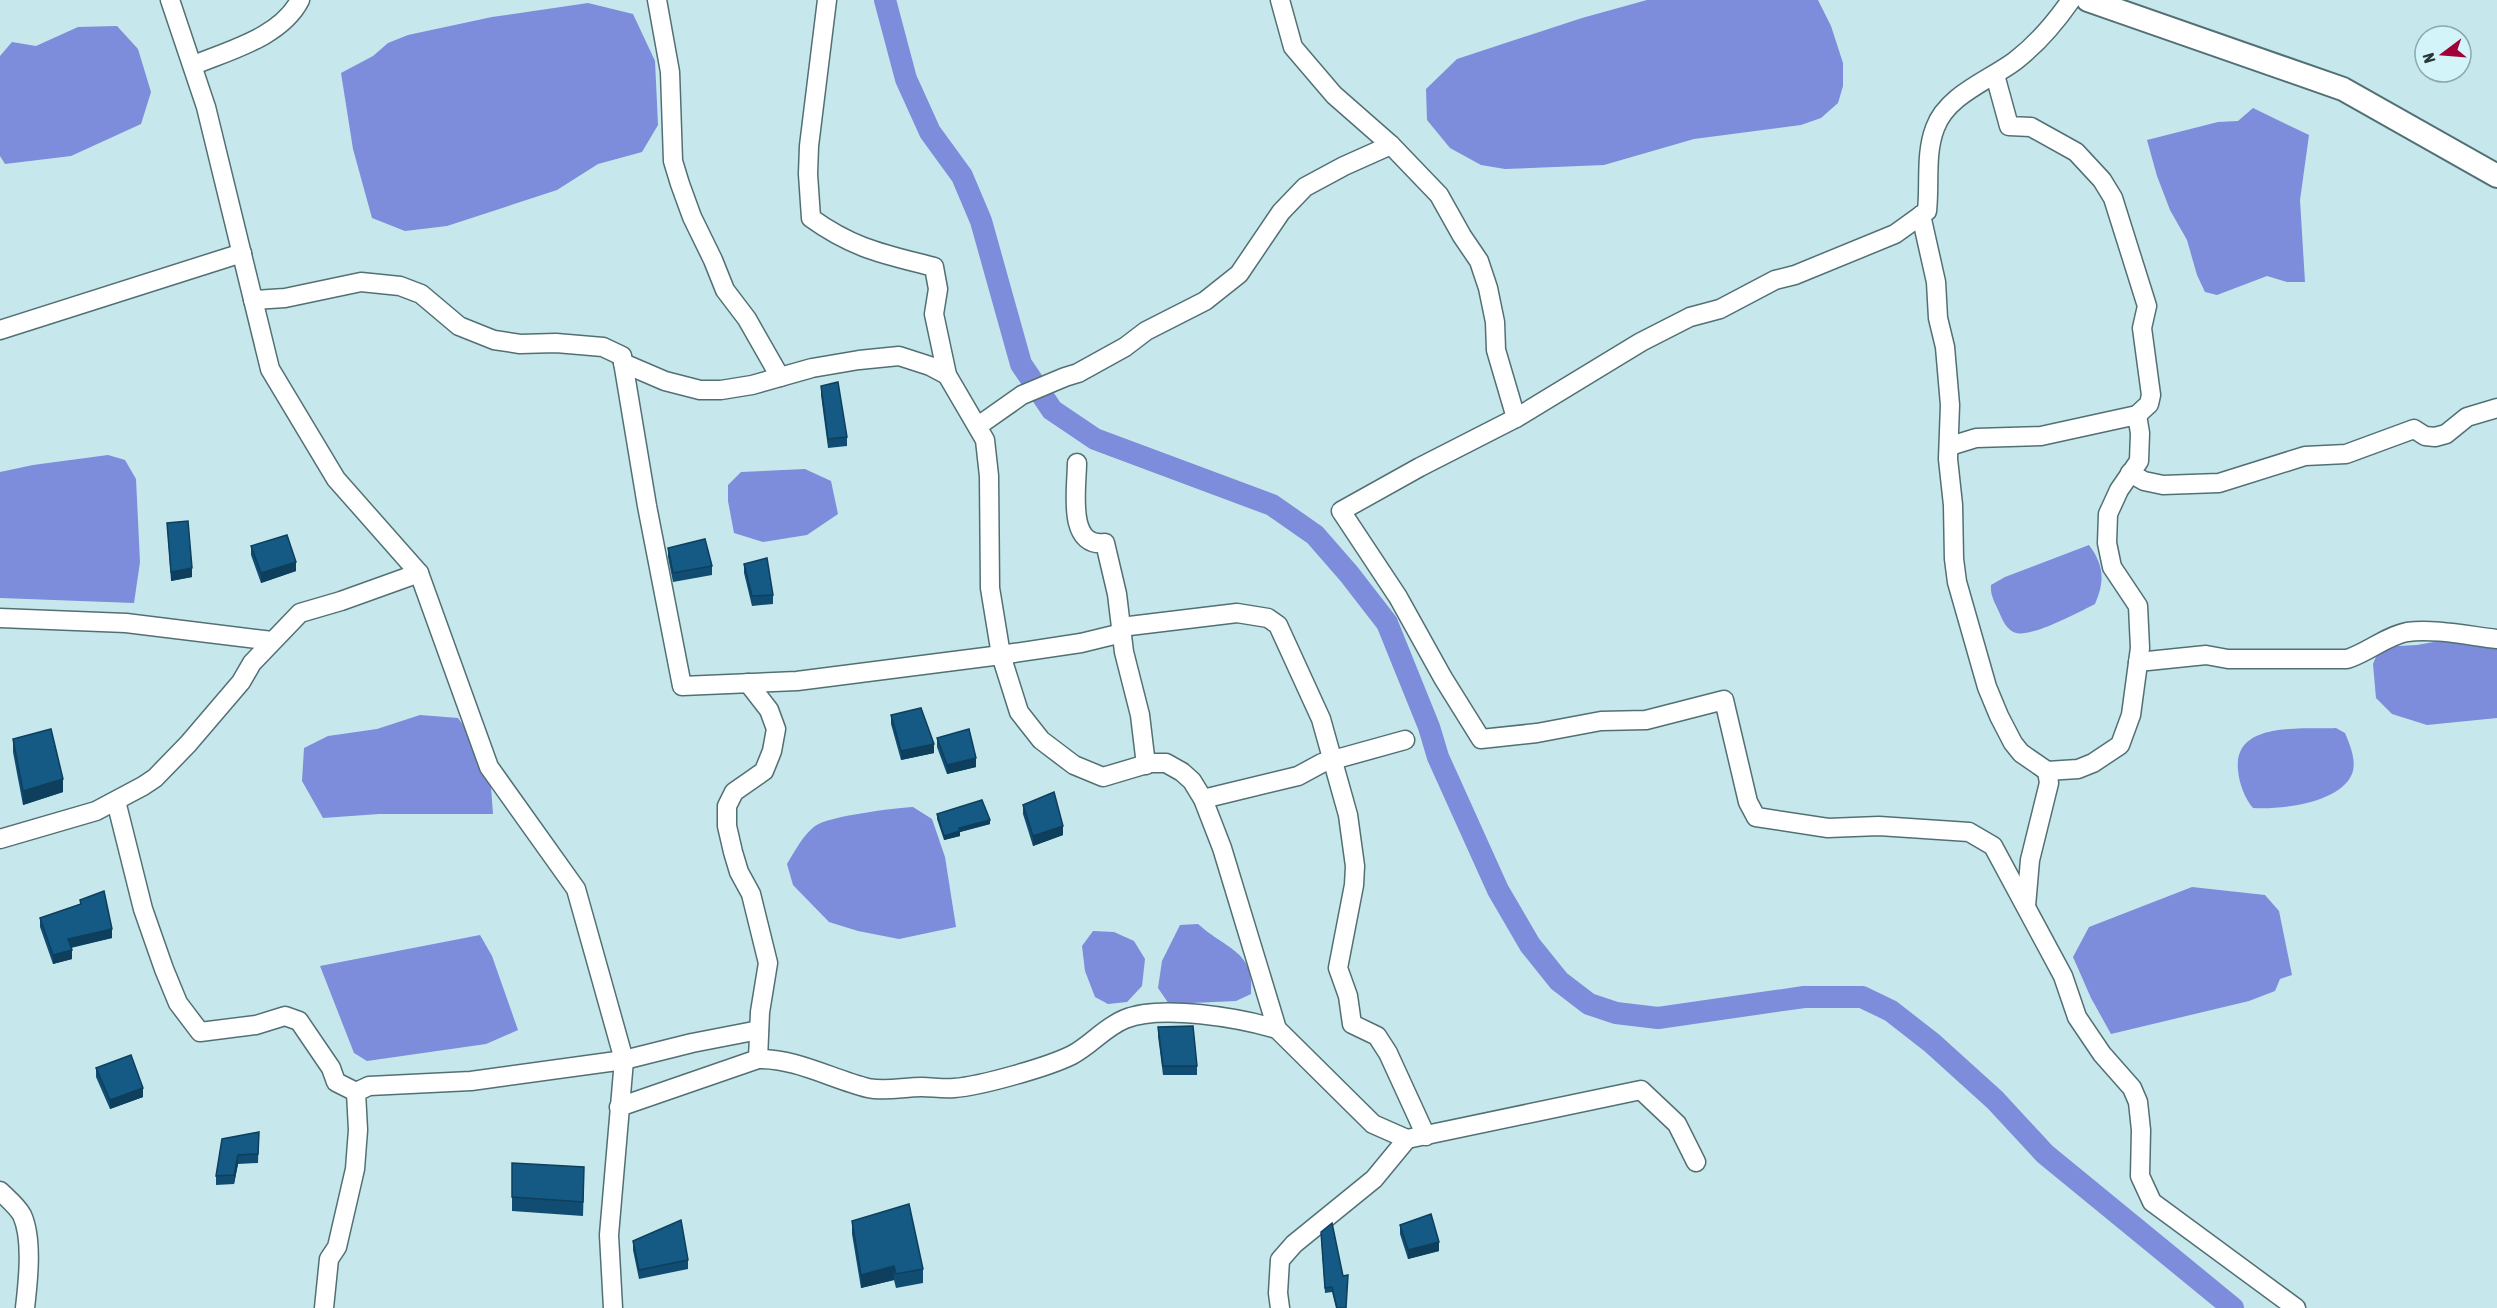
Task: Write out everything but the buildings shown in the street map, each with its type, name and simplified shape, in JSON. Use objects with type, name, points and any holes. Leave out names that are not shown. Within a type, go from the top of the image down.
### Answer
[{"type":"street","points":[[170,0],[194,65],[270,369],[336,479],[419,573],[489,767],[576,889],[624,1060],[609,1235],[614,1308]]},
{"type":"street","points":[[194,65],[265,35],[293,13],[300,0]]},
{"type":"street","points":[[657,0],[670,72],[673,161],[680,184],[692,217],[725,290],[747,319],[780,377]]},
{"type":"street","points":[[827,0],[809,146],[807,174],[811,218],[834,235],[878,254],[934,267],[938,289],[934,314],[947,375],[985,440],[988,456],[990,588],[1001,655],[1019,712],[1041,740],[1074,765],[1103,777],[1146,765],[1166,763],[1192,781],[1203,799],[1222,848],[1277,1029],[1373,1124],[1407,1139],[1641,1090],[1677,1124],[1696,1162]]},
{"type":"street","points":[[1281,0],[1293,47],[1335,95],[1391,145],[1439,195],[1479,261],[1488,288],[1495,322],[1496,350],[1516,418]]},
{"type":"street","points":[[2071,0],[2057,21],[2032,47],[1995,75],[1954,101],[1944,111],[1935,127],[1929,156],[1926,211],[1895,234],[1795,275],[1775,280],[1720,309],[1690,317],[1641,342],[1516,418],[1341,511],[1398,597],[1443,678],[1481,739],[1538,733],[1601,721],[1647,720],[1724,700],[1748,802],[1756,817],[1828,828],[1879,826],[1970,832],[1993,846],[2063,976],[2077,1017],[2102,1054],[2132,1088],[2138,1102],[2142,1130],[2140,1176],[2152,1202],[2296,1308]]},
{"type":"street","points":[[2088,0],[2343,89],[2497,176]]},
{"type":"street","points":[[1950,446],[1976,438],[2041,436],[2137,415],[2149,404],[2151,395],[2142,328],[2147,306],[2113,198],[2102,180],[2076,152],[2031,127],[2010,126],[1995,75]]},
{"type":"street","points":[[978,426],[1022,395],[1065,376],[1078,373],[1125,347],[1146,331],[1206,301],[1239,274],[1281,212],[1305,187],[1391,145]]},
{"type":"street","points":[[1921,215],[1936,282],[1938,318],[1945,347],[1950,405],[1948,459],[1957,582],[1987,687],[2013,743],[2021,753],[2047,771],[2078,769],[2093,763],[2120,745],[2131,715],[2140,648],[2138,606],[2112,567],[2107,543],[2108,514],[2119,490],[2139,461],[2140,433],[2137,415]]},
{"type":"street","points":[[0,330],[242,253]]},
{"type":"street","points":[[253,300],[285,298],[361,282],[400,286],[421,294],[459,326],[494,340],[520,344],[556,343],[603,347],[622,356],[647,506],[682,686],[796,681],[1001,655],[1081,643],[1121,630],[1237,613],[1268,618],[1278,625],[1321,718],[1348,816],[1355,866],[1349,920],[1343,936],[1338,968],[1348,996],[1352,1024],[1377,1036],[1388,1053],[1426,1136]]},
{"type":"street","points":[[623,363],[665,381],[700,390],[742,387],[812,368],[899,356],[930,366],[947,375]]},
{"type":"street","points":[[2130,473],[2144,481],[2163,485],[2219,483],[2305,456],[2346,454],[2414,429],[2425,436],[2435,437],[2446,434],[2467,417],[2497,408]]},
{"type":"street","points":[[1077,463],[1075,489],[1077,524],[1085,540],[1094,544],[1105,543],[1140,715],[1146,765]]},
{"type":"street","points":[[0,840],[96,811],[155,778],[188,744],[241,682],[252,663],[300,613],[419,573]]},
{"type":"street","points":[[0,618],[126,623],[272,641]]},
{"type":"street","points":[[2138,662],[2206,656],[2228,659],[2347,659],[2362,655],[2406,632],[2497,639]]},
{"type":"street","points":[[748,683],[769,710],[776,729],[772,752],[764,771],[734,792],[727,806],[727,826],[733,852],[739,872],[751,894],[768,963],[759,1030],[758,1059]]},
{"type":"street","points":[[1203,799],[1298,776],[1331,760],[1405,740]]},
{"type":"street","points":[[2026,906],[2030,860],[2048,793],[2047,771]]},
{"type":"street","points":[[116,801],[143,909],[164,969],[178,1003],[200,1032],[256,1025],[285,1016],[298,1022],[318,1048],[336,1082],[356,1092]]},
{"type":"street","points":[[620,1107],[758,1059],[776,1059],[871,1088],[892,1090],[921,1087],[953,1088],[978,1084],[1057,1061],[1074,1054],[1097,1036],[1125,1019],[1144,1014],[1162,1012],[1228,1018],[1277,1029]]},
{"type":"street","points":[[356,1092],[369,1086],[471,1081],[624,1060],[692,1043],[759,1030]]},
{"type":"street","points":[[324,1308],[329,1259],[337,1247],[355,1168],[358,1130],[356,1092]]},
{"type":"street","points":[[1280,1308],[1278,1293],[1280,1260],[1294,1244],[1374,1179],[1407,1139]]},
{"type":"street","points":[[0,1191],[21,1214],[26,1231],[28,1262],[25,1308]]},
{"type":"water","points":[[1647,0],[1818,0],[1831,26],[1843,63],[1843,86],[1838,103],[1821,118],[1801,125],[1694,139],[1604,165],[1505,169],[1481,165],[1450,148],[1427,120],[1426,89],[1457,59],[1582,18]]},
{"type":"water","points":[[588,3],[633,14],[655,61],[658,125],[642,152],[598,164],[557,190],[447,226],[405,231],[372,218],[353,149],[341,73],[373,56],[388,43],[408,35],[492,17]]},
{"type":"water","points":[[117,26],[138,49],[151,92],[141,124],[71,156],[5,164],[0,156],[0,56],[12,42],[36,46],[78,27]]},
{"type":"water","points":[[2253,108],[2309,135],[2300,200],[2305,282],[2287,282],[2267,276],[2217,295],[2205,292],[2197,275],[2187,240],[2170,210],[2157,176],[2147,140],[2218,122],[2238,121]]},
{"type":"water","points":[[108,455],[125,460],[136,479],[140,562],[134,603],[0,598],[0,472]]},
{"type":"water","points":[[805,469],[831,481],[838,514],[807,535],[763,542],[734,533],[728,501],[728,485],[741,472]]},
{"type":"water","points":[[2089,545],[2098,559],[2101,573],[2100,588],[2095,604],[2056,623],[2033,631],[2016,633],[2010,630],[1994,602],[1991,585],[2005,577]]},
{"type":"water","points":[[2456,638],[2497,646],[2497,718],[2427,725],[2392,714],[2376,698],[2373,664],[2380,647],[2417,645]]},
{"type":"water","points":[[420,715],[458,718],[478,745],[491,787],[493,814],[379,814],[323,818],[302,781],[304,748],[328,736],[377,729]]},
{"type":"water","points":[[2336,728],[2345,733],[2353,758],[2352,774],[2345,784],[2335,792],[2308,803],[2278,808],[2253,808],[2243,790],[2238,770],[2239,754],[2247,743],[2258,735],[2273,731]]},
{"type":"water","points":[[913,807],[932,819],[945,857],[956,927],[899,939],[858,931],[829,922],[793,885],[787,864],[803,839],[815,826],[847,816]]},
{"type":"water","points":[[2192,887],[2265,895],[2279,911],[2292,975],[2280,979],[2275,991],[2249,1001],[2111,1034],[2091,998],[2073,957],[2089,927]]},
{"type":"water","points":[[1198,924],[1244,960],[1251,980],[1251,994],[1236,1001],[1169,1004],[1158,988],[1162,961],[1180,925]]},
{"type":"water","points":[[1093,931],[1114,932],[1134,941],[1145,959],[1142,986],[1127,1002],[1108,1004],[1095,997],[1085,971],[1082,946]]},
{"type":"water","points":[[480,935],[492,956],[518,1030],[486,1044],[367,1061],[354,1053],[320,966]]},
{"type":"waterway","points":[[885,0],[906,79],[930,132],[962,176],[981,221],[1021,364],[1052,410],[1095,439],[1272,505],[1315,535],[1387,623],[1429,727],[1438,757],[1498,890],[1530,945],[1559,981],[1589,1004],[1616,1013],[1658,1018],[1804,997],[1862,997],[1891,1011],[1932,1043],[1995,1100],[2045,1154],[2233,1308]]}]
